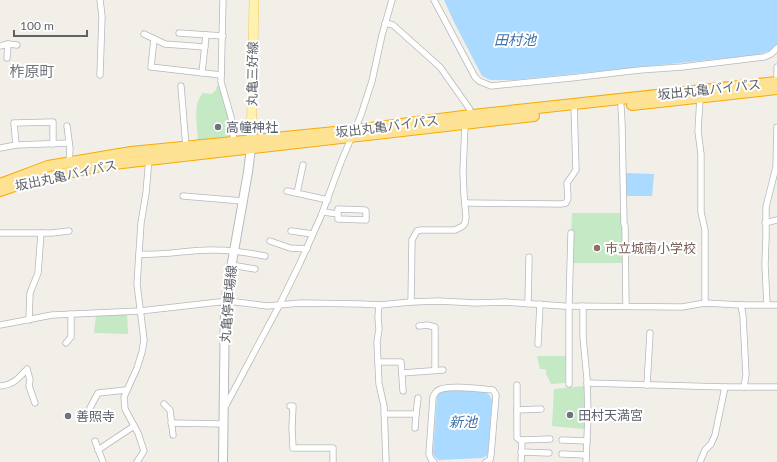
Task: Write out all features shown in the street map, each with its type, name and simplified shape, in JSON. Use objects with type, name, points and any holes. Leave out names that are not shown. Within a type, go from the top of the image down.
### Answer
[{"type":"highway","name":"坂出丸亀バイパス","points":[[0,184],[48,166],[69,162],[465,124],[777,80]]},
{"type":"highway","name":"坂出丸亀バイパス","points":[[354,134],[472,116],[621,106],[777,89]]},
{"type":"highway","name":"坂出丸亀バイパス","points":[[0,191],[48,176],[186,147],[234,142],[251,144]]},
{"type":"main road","name":"丸亀三好線","points":[[251,144],[254,0]]},
{"type":"main road","name":"丸亀停車場線","points":[[223,462],[225,302],[243,201],[251,144]]},
{"type":"street","points":[[100,0],[102,16],[100,75]]},
{"type":"street","points":[[223,0],[221,82],[231,117],[234,142]]},
{"type":"street","points":[[223,411],[280,304],[307,249],[328,200],[341,162],[354,134],[372,81],[385,23],[392,0]]},
{"type":"street","points":[[435,0],[475,77],[479,81],[490,86],[640,70],[682,68],[764,57],[771,54],[777,48]]},
{"type":"street","points":[[385,23],[393,25],[440,67],[469,108],[472,116]]},
{"type":"street","points":[[179,33],[222,36]]},
{"type":"street","points":[[144,34],[165,44],[205,47]]},
{"type":"street","points":[[202,73],[206,35]]},
{"type":"street","points":[[154,39],[151,67],[221,75]]},
{"type":"street","points":[[7,58],[8,44]]},
{"type":"street","points":[[0,46],[8,44],[18,45]]},
{"type":"street","points":[[777,67],[777,80]]},
{"type":"street","points":[[181,86],[186,147]]},
{"type":"street","points":[[700,98],[698,131],[701,154],[701,212],[705,230],[705,303]]},
{"type":"street","points":[[621,106],[623,131],[626,306]]},
{"type":"street","points":[[465,203],[566,203],[568,198],[568,183],[576,170],[574,108]]},
{"type":"street","points":[[16,145],[14,123],[53,122],[53,144]]},
{"type":"street","points":[[411,302],[413,236],[417,231],[421,230],[456,230],[466,223],[463,172],[465,124]]},
{"type":"street","points":[[67,126],[69,162]]},
{"type":"street","points":[[767,304],[765,266],[766,207],[776,167],[777,127]]},
{"type":"street","points":[[0,148],[16,145],[69,143]]},
{"type":"street","points":[[137,462],[144,451],[138,432],[125,409],[124,397],[137,368],[144,340],[138,284],[141,224],[146,193],[149,154]]},
{"type":"street","points":[[297,193],[303,165]]},
{"type":"street","points":[[287,191],[328,200]]},
{"type":"street","points":[[183,196],[243,201]]},
{"type":"street","points":[[338,209],[365,210],[366,220],[338,219],[338,214],[338,209]]},
{"type":"street","points":[[323,212],[338,214]]},
{"type":"street","points":[[766,223],[777,220]]},
{"type":"street","points":[[0,233],[69,231]]},
{"type":"street","points":[[291,231],[313,234]]},
{"type":"street","points":[[29,320],[30,293],[38,273],[41,233]]},
{"type":"street","points":[[569,384],[571,233]]},
{"type":"street","points":[[270,241],[290,248],[307,249]]},
{"type":"street","points":[[139,254],[163,255],[183,251],[216,250],[265,256]]},
{"type":"street","points":[[528,304],[529,257]]},
{"type":"street","points":[[231,265],[255,269]]},
{"type":"street","points":[[0,325],[52,315],[140,311],[228,301],[267,306],[301,302],[379,305],[411,302],[506,302],[569,306],[682,307],[705,303],[741,305],[777,304]]},
{"type":"street","points":[[538,344],[540,304]]},
{"type":"street","points":[[379,305],[379,329],[377,342],[379,384],[384,406],[386,462]]},
{"type":"street","points":[[741,305],[744,326],[746,375],[744,387]]},
{"type":"street","points":[[583,306],[583,337],[588,415],[586,462]]},
{"type":"street","points":[[66,343],[71,337],[71,314]]},
{"type":"street","points":[[419,326],[427,325],[435,327],[435,370]]},
{"type":"street","points":[[646,385],[650,334]]},
{"type":"street","points":[[378,362],[401,362],[403,391]]},
{"type":"street","points":[[0,386],[7,386],[14,382],[27,369],[30,380],[29,386],[35,403]]},
{"type":"street","points":[[402,373],[444,370]]},
{"type":"street","points":[[587,383],[777,387]]},
{"type":"street","points":[[517,385],[517,438],[522,441],[521,462]]},
{"type":"street","points":[[434,462],[430,459],[429,454],[433,397],[437,391],[441,389],[466,387],[493,390],[496,396],[490,461]]},
{"type":"street","points":[[700,462],[705,450],[711,444],[715,435],[725,387]]},
{"type":"street","points":[[90,408],[98,393],[126,390]]},
{"type":"street","points":[[415,428],[418,398]]},
{"type":"street","points":[[164,404],[170,410],[173,435]]},
{"type":"street","points":[[290,406],[293,406],[293,448],[333,448],[333,462]]},
{"type":"street","points":[[517,410],[541,409]]},
{"type":"street","points":[[384,414],[416,414]]},
{"type":"street","points":[[171,423],[223,424]]},
{"type":"street","points":[[98,450],[134,426]]},
{"type":"street","points":[[520,440],[550,439]]},
{"type":"street","points":[[562,440],[586,441]]},
{"type":"street","points":[[95,441],[103,462]]},
{"type":"street","points":[[521,452],[549,453]]},
{"type":"street","points":[[562,454],[586,455]]},
{"type":"green space","points":[[217,86],[221,86],[229,116],[232,138],[198,141],[196,116],[198,103],[203,93],[212,94],[216,90]]},
{"type":"green space","points":[[572,213],[622,213],[624,263],[570,263]]},
{"type":"green space","points":[[127,314],[128,334],[94,333],[96,315]]},
{"type":"green space","points":[[537,356],[566,356],[565,383],[551,384],[546,374],[546,369],[540,369]]},
{"type":"green space","points":[[584,386],[584,429],[552,426],[554,389]]},
{"type":"water","name":"田村池","points":[[444,0],[777,0],[777,46],[769,51],[757,55],[514,80],[490,80],[482,76]]},
{"type":"water","points":[[626,173],[654,174],[652,196],[626,196]]},
{"type":"water","name":"新池","points":[[464,389],[487,393],[492,400],[488,454],[482,458],[439,460],[433,453],[437,396],[441,391]]},
{"type":"place","name":"高幢神社","points":[[218,127]]},
{"type":"place","name":"市立城南小学校","points":[[597,248]]},
{"type":"place","name":"田村天満宮","points":[[570,415]]},
{"type":"place","name":"善照寺","points":[[68,416]]},
{"type":"district","name":"柞原町","points":[[32,72]]}]
